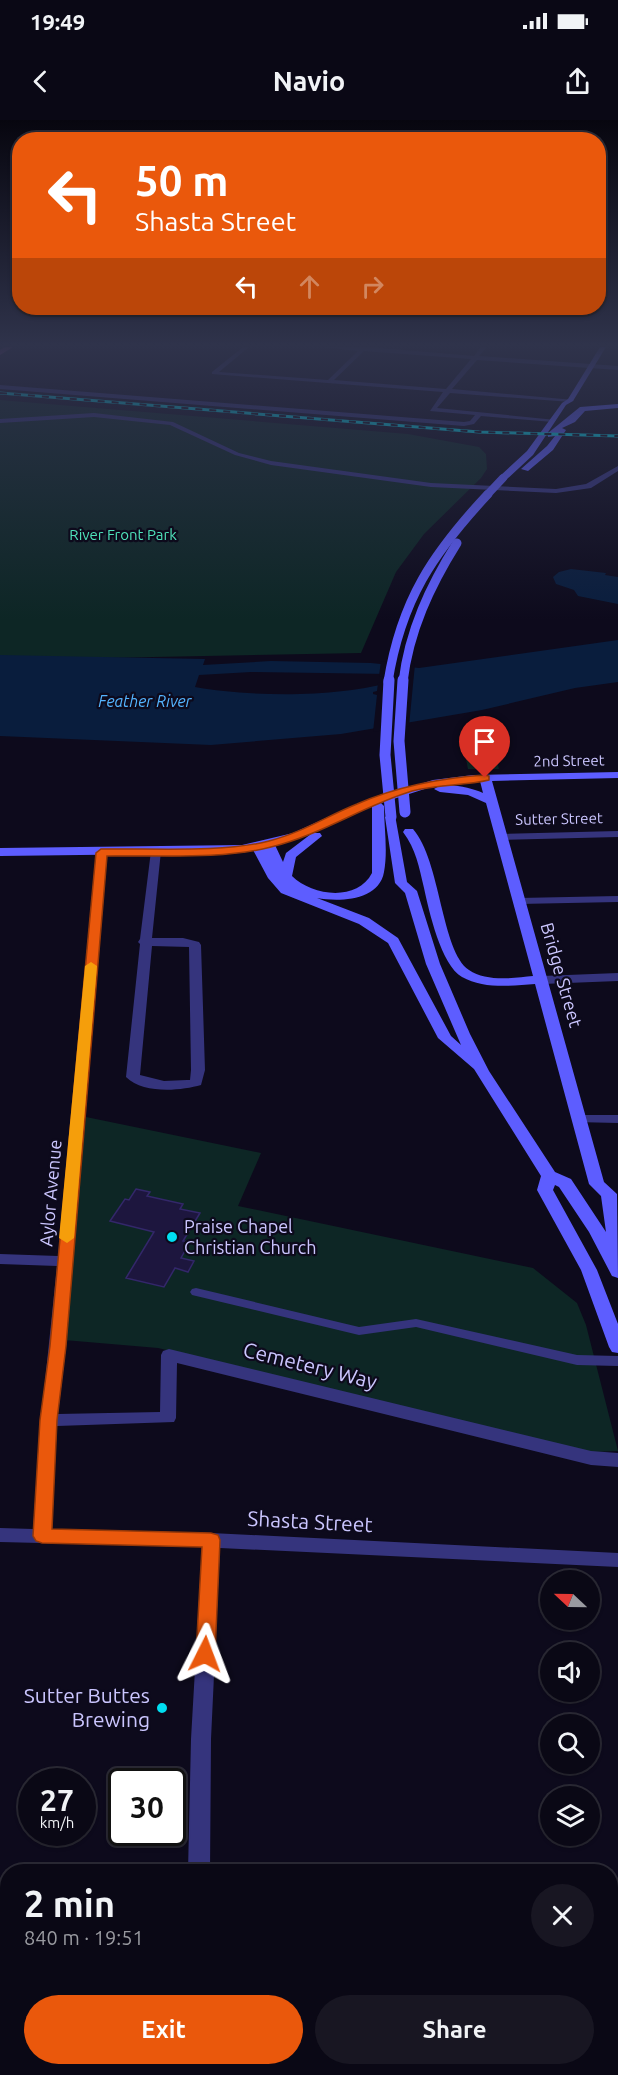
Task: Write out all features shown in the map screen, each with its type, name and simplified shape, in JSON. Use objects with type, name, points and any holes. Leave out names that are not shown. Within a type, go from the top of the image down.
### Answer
[{"type":"main road","points":[[541,438],[530,453],[503,478],[448,538],[426,571],[406,608],[392,660],[383,746],[385,779],[401,883],[411,891],[418,922],[442,990],[482,1071],[549,1176],[565,1183],[586,1213],[617,1269]]},
{"type":"main road","points":[[411,891],[418,882],[405,812],[398,746],[406,661],[417,616],[433,580],[454,547],[476,519],[534,460],[550,448],[557,438]]},
{"type":"main road","name":"2nd Street","points":[[485,778],[618,775]]},
{"type":"main road","points":[[0,852],[101,853],[263,846],[306,833],[391,795],[444,781],[485,778]]},
{"type":"main road","name":"Bridge Street","points":[[485,778],[597,1184],[609,1194],[617,1269]]},
{"type":"main road","points":[[263,846],[294,886],[321,894],[343,895],[364,890],[373,883],[378,873],[378,806],[385,779]]},
{"type":"main road","points":[[391,795],[455,789],[475,793],[492,801]]},
{"type":"main road","points":[[286,875],[286,863],[292,853],[332,820]]},
{"type":"main road","points":[[409,832],[419,842],[433,900],[456,966],[466,974],[484,979],[542,980]]},
{"type":"main road","points":[[263,846],[274,878],[285,890],[364,921],[390,938],[400,952],[444,1038],[482,1071]]},
{"type":"main road","points":[[549,1176],[545,1190],[589,1270],[618,1347]]},
{"type":"street","points":[[205,438],[237,454],[271,463],[431,485],[539,492],[564,490],[588,486],[618,468]]},
{"type":"street","name":"Sutter Street","points":[[501,837],[618,834]]},
{"type":"street","points":[[144,942],[183,942],[195,945],[198,1070],[196,1082],[186,1086],[144,1083],[133,1077],[139,1042],[144,942],[156,851]]},
{"type":"street","name":"Aylor Avenue","points":[[42,1536],[49,1420],[101,853]]},
{"type":"street","points":[[519,901],[618,899]]},
{"type":"street","points":[[542,980],[618,977]]},
{"type":"street","points":[[580,1119],[618,1119]]},
{"type":"street","points":[[0,1259],[65,1261]]},
{"type":"street","points":[[196,1292],[359,1331],[416,1323],[577,1360],[618,1361]]},
{"type":"street","name":"Cemetery Way","points":[[49,1420],[168,1418],[169,1355],[591,1458],[618,1460]]},
{"type":"street","name":"Shasta Street","points":[[0,1535],[211,1540],[618,1560]]},
{"type":"street","points":[[199,1864],[201,1739],[211,1540]]},
{"type":"green space","name":"River Front Park","points":[[0,438],[431,438],[479,447],[486,454],[487,469],[481,478],[424,534],[396,572],[361,653],[0,660]]},
{"type":"green space","points":[[465,754],[495,754],[499,769],[468,769]]},
{"type":"green space","points":[[86,1117],[261,1153],[238,1206],[533,1268],[577,1303],[586,1325],[618,1451],[591,1452],[158,1348],[64,1340]]},
{"type":"water","points":[[571,569],[606,573],[605,575],[618,577],[618,604],[578,596],[574,590],[556,584],[553,577],[559,572]]},
{"type":"water","name":"Feather River","points":[[618,640],[618,682],[575,688],[482,710],[341,734],[211,745],[0,736],[0,655],[205,659],[203,665],[271,661],[371,663],[419,668]],"holes":[[[251,672],[390,674],[394,681],[372,687],[322,693],[242,693],[195,687],[199,675]]]},
{"type":"pier","points":[[381,661],[415,664],[409,726],[373,732],[377,695],[373,692],[377,691],[378,683],[392,679],[379,676]]},
{"type":"building","name":"Praise Chapel Christian Church","points":[[136,1189],[150,1192],[147,1196],[183,1204],[180,1209],[200,1213],[183,1241],[190,1242],[181,1258],[194,1261],[188,1272],[175,1268],[164,1287],[126,1278],[154,1232],[110,1221],[125,1199],[129,1200]]},
{"type":"slow traffic","points":[[67,1238],[91,966]]},
{"type":"place","name":"Praise Chapel Christian Church","points":[[172,1237]]},
{"type":"place","name":"Sutter Buttes Brewing","points":[[162,1708]]},
{"type":"route","points":[[205,1654],[211,1540],[42,1536],[49,1420],[58,1346],[101,853],[225,850],[269,845],[306,833],[361,806],[408,789],[444,781],[485,778]]}]
